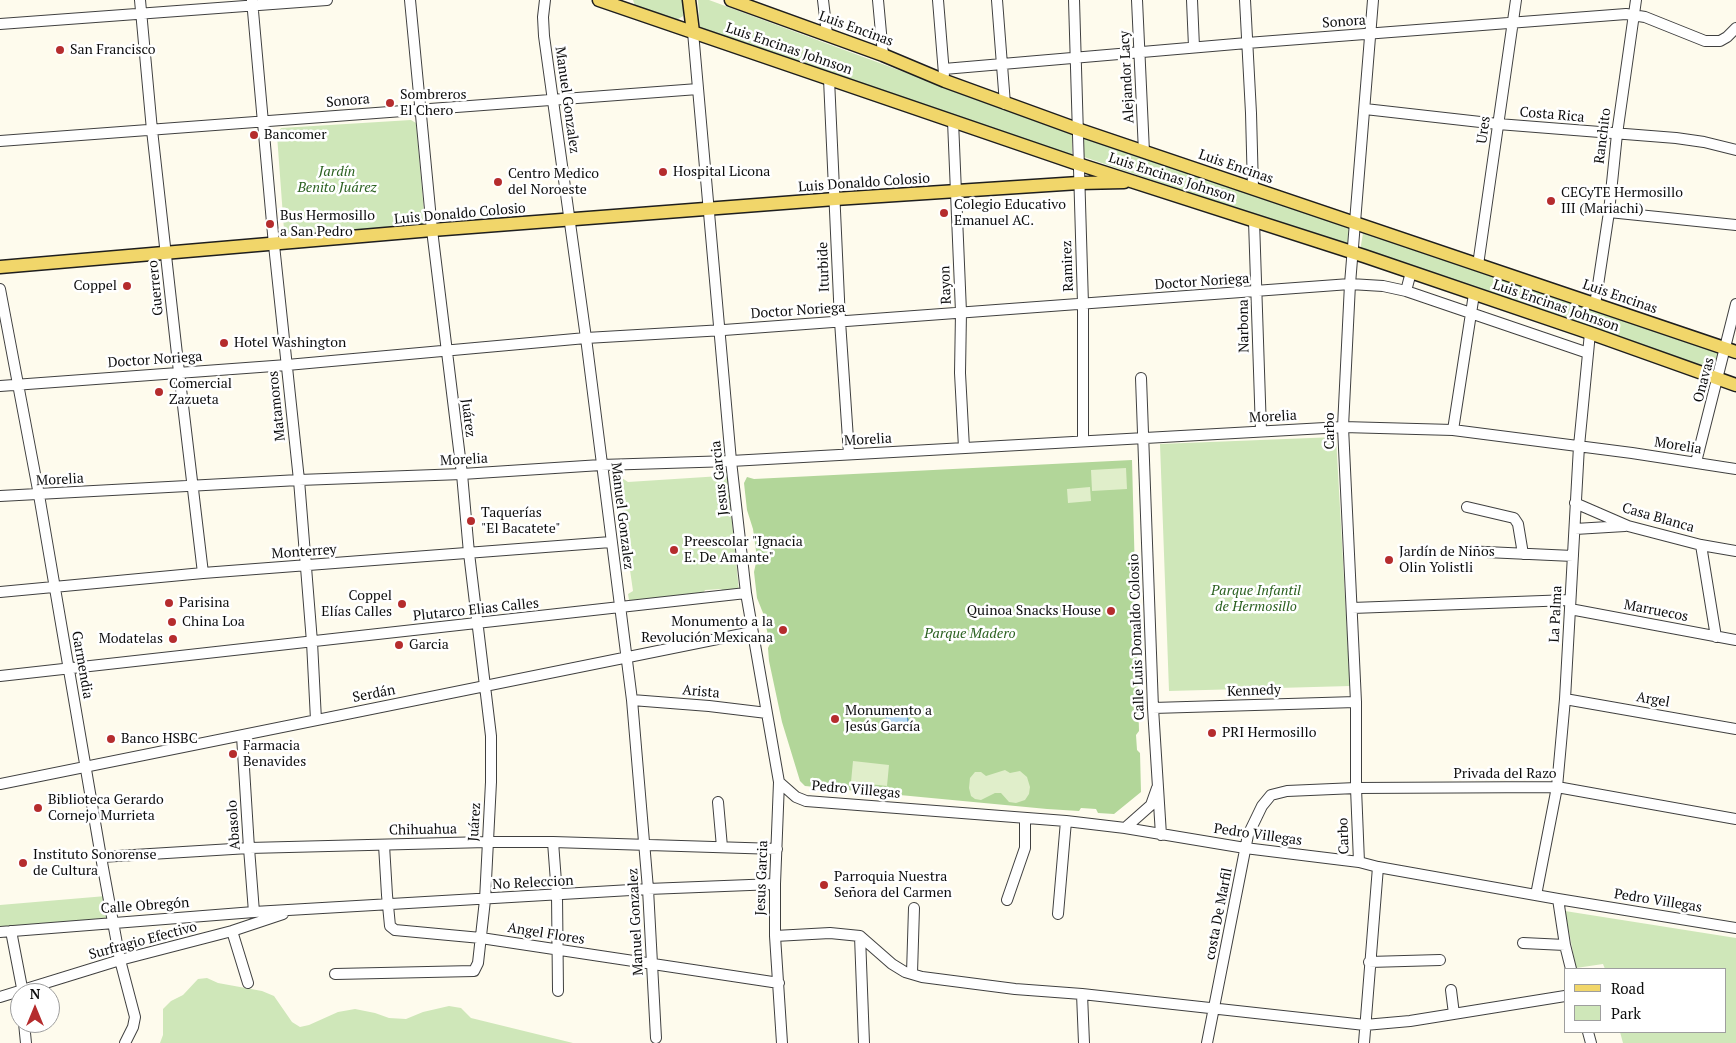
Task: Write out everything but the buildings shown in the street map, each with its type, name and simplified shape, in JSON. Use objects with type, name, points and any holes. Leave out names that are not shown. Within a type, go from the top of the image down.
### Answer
[{"type":"main road","name":"Luis Encinas Johnson","points":[[599,0],[616,3],[693,32],[1078,164],[1411,272],[1736,385]]},
{"type":"main road","points":[[690,0],[693,32]]},
{"type":"main road","name":"Luis Encinas","points":[[731,0],[762,5],[827,34],[883,55],[944,74],[1006,104],[1077,130],[1731,350]]},
{"type":"main road","name":"Luis Donaldo Colosio","points":[[0,267],[432,230],[835,200],[1133,182]]},
{"type":"street","name":"Guerrero","points":[[140,0],[178,372],[203,573]]},
{"type":"street","points":[[0,24],[142,14],[252,3],[327,0]]},
{"type":"street","name":"Juárez","points":[[335,974],[471,972],[477,966],[482,938],[485,900],[491,782],[491,736],[469,553],[462,474],[432,230],[410,0]]},
{"type":"street","name":"Manuel Gonzalez","points":[[544,0],[544,36],[586,338],[632,700],[648,889],[656,1038]]},
{"type":"street","points":[[823,0],[827,34]]},
{"type":"street","points":[[878,0],[883,55]]},
{"type":"street","points":[[938,0],[944,74]]},
{"type":"street","points":[[997,0],[1006,104]]},
{"type":"street","name":"Ramirez","points":[[1074,0],[1083,304],[1083,441]]},
{"type":"street","name":"Alejandor Lacy","points":[[1136,0],[1144,152]]},
{"type":"street","points":[[1192,0],[1194,48]]},
{"type":"street","points":[[1245,0],[1252,112],[1253,189]]},
{"type":"street","name":"Carbo","points":[[1359,862],[1356,788],[1356,702],[1343,427],[1350,284],[1373,0]]},
{"type":"street","name":"Ures","points":[[1478,264],[1516,0]]},
{"type":"street","name":"Ranchito","points":[[1595,304],[1609,212],[1616,134],[1636,0]]},
{"type":"street","name":"Matamoros","points":[[252,3],[274,245],[299,480],[312,642],[316,720]]},
{"type":"street","name":"Sonora","points":[[944,74],[1002,64],[1076,57],[1634,14],[1657,21],[1705,41],[1720,41],[1736,28]]},
{"type":"street","name":"Jesus Garcia","points":[[693,32],[731,461],[746,593],[779,782],[775,936],[781,1033],[784,1042]]},
{"type":"street","name":"Iturbide","points":[[829,78],[840,322],[849,454]]},
{"type":"street","name":"Sonora","points":[[0,141],[698,89]]},
{"type":"street","name":"Costa Rica","points":[[1365,109],[1498,124],[1695,141],[1736,150]]},
{"type":"street","name":"Rayon","points":[[953,121],[961,312],[960,374],[964,448]]},
{"type":"street","points":[[1609,212],[1736,225]]},
{"type":"street","name":"Narbona","points":[[1254,221],[1258,292],[1261,431]]},
{"type":"street","points":[[1406,291],[1411,272]]},
{"type":"street","name":"Doctor Noriega","points":[[0,386],[287,365],[586,338],[840,322],[1350,284],[1383,286],[1406,291],[1588,353]]},
{"type":"street","name":"Garmendia","points":[[0,289],[39,495],[101,858],[120,960],[135,1017],[133,1027],[125,1043]]},
{"type":"street","points":[[1454,430],[1474,294]]},
{"type":"street","name":"Onavas","points":[[1696,462],[1718,379],[1731,350],[1736,304]]},
{"type":"street","name":"La Palma","points":[[1536,894],[1557,787],[1565,699],[1579,446],[1590,333]]},
{"type":"street","name":"Calle Luis Donaldo Colosio","points":[[1141,378],[1153,708],[1161,834]]},
{"type":"street","name":"Morelia","points":[[0,496],[299,480],[462,474],[601,465],[731,461],[1343,427],[1454,430],[1736,469]]},
{"type":"street","name":"Casa Blanca","points":[[1575,503],[1628,526],[1701,545],[1736,551]]},
{"type":"street","points":[[1467,507],[1514,518],[1518,524],[1523,554]]},
{"type":"street","points":[[1575,529],[1628,526]]},
{"type":"street","name":"Monterrey","points":[[0,592],[203,573],[611,542]]},
{"type":"street","points":[[1701,545],[1716,637]]},
{"type":"street","points":[[1464,551],[1573,556]]},
{"type":"street","name":"Plutarco Elias Calles","points":[[0,676],[69,670],[746,593]]},
{"type":"street","name":"Marruecos","points":[[1352,608],[1570,604],[1736,640]]},
{"type":"street","name":"Serdán","points":[[0,784],[752,632]]},
{"type":"street","name":"Argel","points":[[1565,699],[1736,729]]},
{"type":"street","name":"Arista","points":[[632,700],[767,713]]},
{"type":"street","name":"Kennedy","points":[[1153,708],[1356,702]]},
{"type":"street","name":"Abasolo","points":[[242,736],[254,912]]},
{"type":"street","name":"Pedro Villegas","points":[[779,782],[796,797],[806,801],[1066,821],[1125,828],[1245,848],[1359,862],[1558,899],[1736,928]]},
{"type":"street","points":[[1125,828],[1150,805],[1158,785]]},
{"type":"street","name":"Privada del Razo","points":[[1271,795],[1287,791],[1356,788],[1557,787],[1736,818]]},
{"type":"street","name":"costa De Marfil","points":[[1207,1043],[1245,848],[1255,820],[1262,806],[1271,795]]},
{"type":"street","points":[[718,802],[722,847]]},
{"type":"street","points":[[1007,900],[1025,848],[1025,818]]},
{"type":"street","points":[[1058,914],[1066,821]]},
{"type":"street","name":"Chihuahua","points":[[101,858],[249,848],[487,842],[777,848]]},
{"type":"street","points":[[553,842],[557,895],[558,991]]},
{"type":"street","name":"Angel Flores","points":[[384,844],[390,926],[396,930],[482,938],[557,948],[779,982]]},
{"type":"street","points":[[1364,1043],[1378,867]]},
{"type":"street","name":"No Releccion","points":[[293,911],[648,889],[775,884]]},
{"type":"street","points":[[1558,899],[1571,968]]},
{"type":"street","points":[[912,974],[914,908]]},
{"type":"street","name":"Calle Obregón","points":[[0,932],[113,922],[293,911]]},
{"type":"street","name":"Surfragio Efectivo","points":[[50,983],[120,960],[232,931],[293,911]]},
{"type":"street","points":[[11,931],[21,983]]},
{"type":"street","points":[[232,931],[248,983]]},
{"type":"street","points":[[775,936],[830,933],[860,936],[892,964],[905,972],[922,977],[971,984],[1082,994],[1365,1025],[1410,1021],[1564,996]]},
{"type":"street","points":[[860,936],[864,1043]]},
{"type":"street","points":[[1523,943],[1565,945]]},
{"type":"street","points":[[1370,962],[1440,960]]},
{"type":"street","points":[[1451,990],[1454,1014]]},
{"type":"street","points":[[1082,994],[1084,1043]]},
{"type":"green space","points":[[633,0],[683,0],[683,16],[675,21],[636,9]]},
{"type":"green space","points":[[698,0],[709,0],[1072,134],[1072,155],[700,29]]},
{"type":"green space","name":"Jardín Benito Juárez","points":[[411,120],[416,123],[425,222],[420,228],[287,237],[284,230],[277,135],[281,128]]},
{"type":"green space","points":[[1084,138],[1354,230],[1351,247],[1084,157]]},
{"type":"green space","points":[[1363,233],[1718,353],[1713,370],[1360,251]]},
{"type":"green space","name":"Parque Infantil de Hermosillo","points":[[1336,437],[1350,686],[1169,691],[1160,444]]},
{"type":"green space","name":"Parque Madero","points":[[1132,460],[1139,731],[1136,735],[1137,750],[1140,753],[1141,792],[1114,814],[1098,813],[1096,809],[1081,808],[1079,811],[1047,809],[805,786],[800,781],[782,722],[769,661],[768,648],[770,644],[763,613],[757,598],[754,572],[757,558],[753,529],[747,510],[744,483],[747,477],[754,479]]},
{"type":"green space","points":[[1126,468],[1127,489],[1092,491],[1091,470]]},
{"type":"green space","points":[[727,472],[739,591],[725,593],[721,589],[705,590],[702,596],[649,601],[629,600],[628,594],[633,591],[628,556],[623,554],[620,531],[625,532],[620,491],[615,486],[614,475],[628,482],[721,476]]},
{"type":"green space","points":[[1090,487],[1091,501],[1068,503],[1067,489]]},
{"type":"green space","points":[[853,761],[889,765],[887,786],[851,782]]},
{"type":"green space","points":[[1005,770],[1010,773],[1020,771],[1027,777],[1030,787],[1029,794],[1025,800],[1016,803],[1009,802],[1001,793],[995,793],[981,800],[971,796],[969,788],[970,778],[975,772],[981,772],[986,776]]},
{"type":"green space","points":[[106,896],[108,918],[0,927],[0,905]]},
{"type":"green space","points":[[1565,911],[1736,938],[1736,1043],[1623,1043],[1620,1033],[1726,1033],[1726,968],[1605,968],[1603,964],[1576,968]]},
{"type":"green space","points":[[207,978],[218,983],[262,991],[274,996],[292,1022],[300,1027],[338,1012],[355,1009],[389,1018],[406,1019],[423,1012],[449,1006],[461,1008],[471,1018],[573,1043],[160,1043],[163,1035],[163,1009],[171,1001],[183,995],[198,979]]},
{"type":"water","points":[[897,709],[905,712],[908,720],[905,728],[897,731],[889,728],[886,720],[889,712]]},
{"type":"place","name":"San Francisco","points":[[60,50]]},
{"type":"place","name":"Sombreros El Chero","points":[[390,103]]},
{"type":"place","name":"Bancomer","points":[[254,135]]},
{"type":"place","name":"Hospital Licona","points":[[663,172]]},
{"type":"place","name":"Centro Medico del Noroeste","points":[[498,182]]},
{"type":"place","name":"CECyTE Hermosillo III (Mariachi)","points":[[1551,201]]},
{"type":"place","name":"Colegio Educativo Emanuel AC.","points":[[944,213]]},
{"type":"place","name":"Bus Hermosillo a San Pedro","points":[[270,224]]},
{"type":"place","name":"Coppel","points":[[127,286]]},
{"type":"place","name":"Hotel Washington","points":[[224,343]]},
{"type":"place","name":"Comercial Zazueta","points":[[159,392]]},
{"type":"place","name":"Taquerías \"El Bacatete\"","points":[[471,521]]},
{"type":"place","name":"Preescolar \"Ignacia E. De Amante\"","points":[[674,550]]},
{"type":"place","name":"Jardín de Niños Olin Yolistli","points":[[1389,560]]},
{"type":"place","name":"Parisina","points":[[169,603]]},
{"type":"place","name":"Coppel Elías Calles","points":[[402,604]]},
{"type":"place","name":"Quinoa Snacks House","points":[[1111,611]]},
{"type":"place","name":"China Loa","points":[[172,622]]},
{"type":"place","name":"Monumento a la Revolución Mexicana","points":[[783,630]]},
{"type":"place","name":"Modatelas","points":[[173,639]]},
{"type":"place","name":"Garcia","points":[[399,645]]},
{"type":"place","name":"Monumento a Jesús García","points":[[835,719]]},
{"type":"place","name":"PRI Hermosillo","points":[[1212,733]]},
{"type":"place","name":"Banco HSBC","points":[[111,739]]},
{"type":"place","name":"Farmacia Benavides","points":[[233,754]]},
{"type":"place","name":"Biblioteca Gerardo Cornejo Murrieta","points":[[38,808]]},
{"type":"place","name":"Instituto Sonorense de Cultura","points":[[23,863]]},
{"type":"place","name":"Parroquia Nuestra Señora del Carmen","points":[[824,885]]}]
